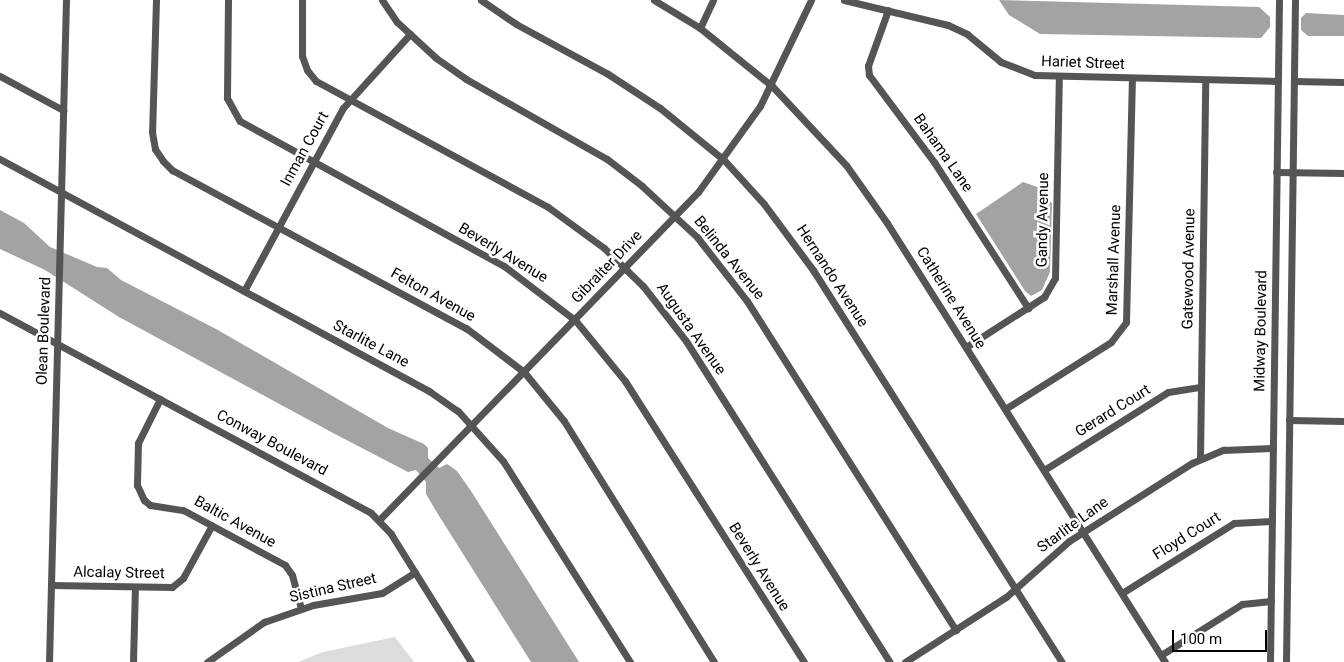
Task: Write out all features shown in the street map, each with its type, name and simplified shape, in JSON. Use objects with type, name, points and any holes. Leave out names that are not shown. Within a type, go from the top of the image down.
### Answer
[{"type":"street","name":"Olean Boulevard","points":[[49,662],[66,0]]},
{"type":"street","name":"Felton Avenue","points":[[156,0],[152,132],[155,149],[172,170],[466,328],[524,372],[564,421],[714,662]]},
{"type":"street","name":"Beverly Avenue","points":[[228,0],[226,89],[231,111],[240,122],[504,266],[575,320],[625,381],[804,662]]},
{"type":"street","name":"Augusta Avenue","points":[[302,0],[301,49],[307,70],[322,85],[548,207],[586,234],[626,268],[686,341],[890,662]]},
{"type":"street","name":"Belinda Avenue","points":[[382,0],[410,34],[466,79],[606,159],[676,216],[714,258],[747,301],[956,630]]},
{"type":"street","name":"Hernando Avenue","points":[[481,0],[516,24],[635,90],[724,160],[764,204],[802,252],[1062,662]]},
{"type":"street","name":"Catherine Avenue","points":[[654,0],[700,28],[772,86],[823,138],[860,184],[966,347],[1165,662]]},
{"type":"street","points":[[700,28],[713,0]]},
{"type":"street","name":"Gibralter Drive","points":[[379,520],[676,216],[724,160],[772,86],[811,0]]},
{"type":"street","name":"Hariet Street","points":[[844,0],[948,25],[1010,67],[1035,75],[1060,78],[1278,81]]},
{"type":"street","name":"Midway Boulevard","points":[[1270,662],[1279,0]]},
{"type":"street","name":"Midway Boulevard","points":[[1286,662],[1295,0]]},
{"type":"street","name":"Bahama Lane","points":[[888,10],[868,66],[869,75],[934,162],[1028,308]]},
{"type":"street","name":"Inman Court","points":[[244,290],[349,99],[410,34]]},
{"type":"street","points":[[0,76],[63,110]]},
{"type":"street","name":"Gandy Avenue","points":[[966,347],[1044,296],[1056,272],[1060,78]]},
{"type":"street","name":"Marshall Avenue","points":[[1005,409],[1111,342],[1126,322],[1132,79]]},
{"type":"street","name":"Gatewood Avenue","points":[[1200,458],[1205,80]]},
{"type":"street","points":[[1294,81],[1344,82]]},
{"type":"street","name":"Starlite Lane","points":[[0,159],[429,391],[473,424],[503,461],[630,662]]},
{"type":"street","points":[[1276,172],[1344,173]]},
{"type":"street","name":"Conway Boulevard","points":[[0,313],[359,505],[379,520],[415,572],[471,662]]},
{"type":"street","name":"Gerard Court","points":[[1044,470],[1168,392],[1201,388]]},
{"type":"street","name":"Baltic Avenue","points":[[160,399],[138,442],[139,493],[150,505],[183,510],[285,566],[292,575],[301,608]]},
{"type":"street","points":[[1290,420],[1344,421]]},
{"type":"street","name":"Starlite Lane","points":[[905,662],[1016,589],[1056,551],[1083,532],[1200,458],[1238,448],[1273,448]]},
{"type":"street","name":"Floyd Court","points":[[1122,594],[1234,523],[1272,520]]},
{"type":"street","name":"Alcalay Street","points":[[51,585],[135,588],[172,587],[179,583],[212,525]]},
{"type":"street","name":"Sistina Street","points":[[207,662],[264,622],[301,608],[382,593],[415,572]]},
{"type":"street","points":[[134,662],[135,588]]},
{"type":"street","points":[[1161,655],[1242,604],[1271,601]]},
{"type":"shaded area","points":[[999,0],[1259,7],[1270,17],[1270,27],[1261,38],[1040,34],[1009,15]]},
{"type":"shaded area","points":[[1306,13],[1344,15],[1344,36],[1308,36],[1301,30],[1301,18]]},
{"type":"shaded area","points":[[1023,182],[1043,189],[1045,197],[1052,203],[1050,272],[1042,290],[1031,296],[1025,291],[976,214]]},
{"type":"shaded area","points":[[0,210],[24,223],[50,247],[97,267],[107,268],[121,280],[216,329],[388,428],[424,444],[428,448],[428,458],[439,468],[447,464],[457,471],[579,662],[531,662],[436,511],[426,494],[426,482],[416,470],[408,472],[333,433],[119,317],[45,270],[0,249]]},
{"type":"shaded area","points":[[395,637],[414,662],[298,662],[323,652]]}]
